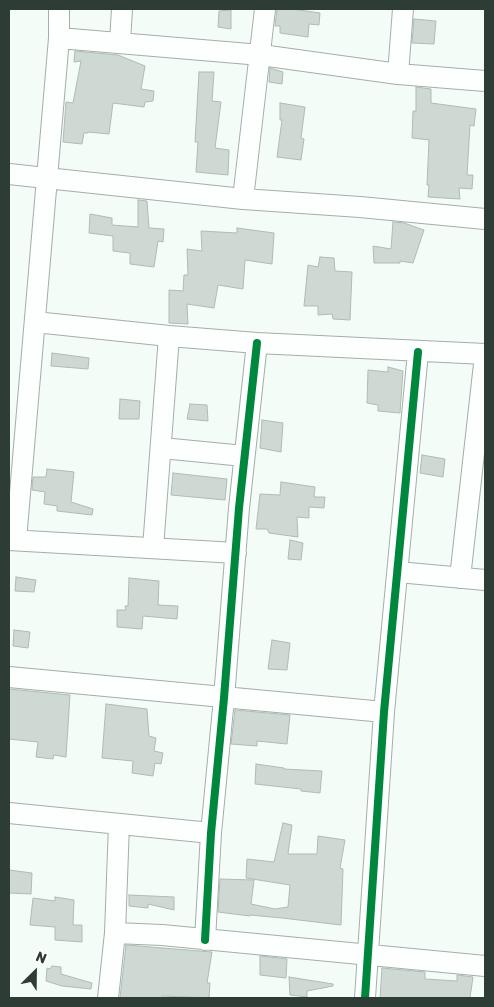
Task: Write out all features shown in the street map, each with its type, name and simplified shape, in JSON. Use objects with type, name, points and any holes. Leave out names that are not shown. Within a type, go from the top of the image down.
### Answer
[{"type":"street","points":[[59,9],[35,322],[12,540],[236,553]]},
{"type":"street","points":[[120,42],[122,9]]},
{"type":"street","points":[[243,199],[265,9]]},
{"type":"street","points":[[398,74],[403,9]]},
{"type":"street","points":[[58,38],[261,55],[398,74],[485,81]]},
{"type":"street","points":[[9,174],[243,199],[360,207],[485,219]]},
{"type":"street","points":[[35,322],[257,343],[485,354],[481,441],[460,578]]},
{"type":"street","points":[[153,548],[169,336]]},
{"type":"street","points":[[205,940],[211,833],[239,508],[257,343]]},
{"type":"street","points":[[365,998],[384,712],[418,352]]},
{"type":"street","points":[[162,448],[244,456]]},
{"type":"street","points":[[398,572],[485,580]]},
{"type":"street","points":[[9,677],[384,712]]},
{"type":"street","points":[[9,813],[211,833]]},
{"type":"street","points":[[108,998],[115,932],[119,824]]},
{"type":"street","points":[[115,932],[485,966]]},
{"type":"building","points":[[277,9],[320,13],[319,25],[309,24],[308,37],[280,33],[280,26],[275,26]]},
{"type":"building","points":[[231,10],[231,29],[218,27],[219,11]]},
{"type":"building","points":[[414,19],[436,21],[434,44],[412,43]]},
{"type":"building","points":[[75,51],[118,55],[145,66],[141,89],[154,91],[153,101],[145,102],[144,107],[113,103],[109,134],[84,133],[82,144],[63,142],[66,102],[73,103],[81,61],[74,62]]},
{"type":"building","points":[[270,68],[283,72],[282,84],[269,82]]},
{"type":"building","points":[[199,72],[214,72],[212,101],[221,102],[215,148],[229,150],[228,175],[196,172],[198,142],[195,142]]},
{"type":"building","points":[[416,87],[431,89],[431,103],[476,109],[474,126],[470,125],[467,175],[473,175],[472,189],[459,188],[460,199],[428,197],[429,140],[412,138],[413,111],[416,111]]},
{"type":"building","points":[[280,103],[305,107],[301,138],[304,139],[301,160],[277,157],[282,120],[280,120]]},
{"type":"building","points":[[138,200],[147,201],[149,228],[164,229],[163,242],[158,241],[154,267],[130,264],[130,253],[113,251],[113,236],[89,233],[90,214],[112,218],[112,225],[138,227]]},
{"type":"building","points":[[393,222],[404,223],[424,230],[413,263],[400,261],[400,263],[374,263],[373,246],[391,249]]},
{"type":"building","points":[[237,228],[274,233],[272,264],[245,260],[243,289],[218,285],[214,308],[187,304],[188,324],[169,323],[169,290],[183,291],[184,275],[188,275],[187,249],[202,251],[201,231],[237,233]]},
{"type":"building","points":[[320,257],[334,258],[335,271],[352,272],[350,320],[333,319],[332,314],[318,315],[318,306],[304,306],[308,265],[318,267]]},
{"type":"building","points":[[52,353],[89,358],[88,369],[51,366]]},
{"type":"building","points":[[388,367],[403,371],[400,413],[378,411],[378,405],[367,403],[368,370],[388,372]]},
{"type":"building","points":[[120,399],[140,401],[139,419],[119,419]]},
{"type":"building","points":[[190,404],[207,405],[208,421],[187,419]]},
{"type":"building","points":[[262,420],[283,423],[281,452],[260,448]]},
{"type":"building","points":[[422,455],[445,459],[443,477],[420,473]]},
{"type":"building","points":[[47,469],[74,472],[71,502],[93,509],[92,515],[57,511],[57,506],[44,504],[45,492],[32,490],[33,477],[46,477]]},
{"type":"building","points":[[173,473],[227,479],[225,500],[171,495]]},
{"type":"building","points":[[281,482],[315,487],[314,497],[325,497],[324,508],[309,507],[309,518],[297,517],[298,537],[269,533],[267,529],[256,529],[260,494],[280,495]]},
{"type":"building","points":[[290,540],[303,543],[301,560],[288,559]]},
{"type":"building","points":[[16,577],[36,580],[34,592],[15,591]]},
{"type":"building","points":[[129,578],[159,581],[158,605],[178,606],[177,619],[143,616],[142,629],[117,627],[117,610],[126,610],[125,606],[128,606]]},
{"type":"building","points":[[14,630],[30,632],[28,648],[13,646]]},
{"type":"building","points":[[272,640],[290,643],[287,670],[268,669]]},
{"type":"building","points":[[9,689],[70,695],[66,757],[54,755],[53,759],[36,757],[38,742],[9,739]]},
{"type":"building","points":[[106,704],[147,709],[149,736],[156,738],[154,751],[163,753],[161,764],[155,763],[153,776],[132,773],[133,761],[102,758]]},
{"type":"building","points":[[235,710],[290,715],[287,744],[257,741],[257,746],[231,744]]},
{"type":"building","points":[[256,764],[284,769],[322,771],[320,793],[255,784]]},
{"type":"building","points":[[283,823],[292,825],[288,854],[317,854],[318,836],[345,840],[340,868],[343,869],[341,925],[218,912],[220,879],[254,880],[251,904],[275,909],[288,907],[290,885],[246,878],[247,859],[274,862]]},
{"type":"building","points":[[9,870],[32,873],[31,894],[9,893]]},
{"type":"building","points":[[129,895],[174,897],[174,910],[148,904],[148,908],[129,906]]},
{"type":"building","points":[[55,897],[74,900],[73,925],[82,925],[82,942],[55,940],[55,927],[30,925],[33,898],[55,901]]},
{"type":"building","points":[[126,945],[212,952],[207,983],[210,983],[209,998],[162,996],[162,998],[120,998]]},
{"type":"building","points":[[260,956],[287,959],[286,978],[260,975]]},
{"type":"building","points":[[52,966],[61,967],[61,974],[92,983],[91,989],[62,986],[46,981],[47,968],[50,969]]},
{"type":"building","points":[[382,968],[425,972],[425,979],[457,981],[457,975],[473,977],[470,998],[380,998]]},
{"type":"building","points":[[289,977],[333,984],[333,986],[307,991],[307,997],[290,995]]},
{"type":"cycle path","points":[[205,940],[211,833],[239,508],[257,343]]},
{"type":"cycle path","points":[[365,998],[384,712],[418,352]]}]
